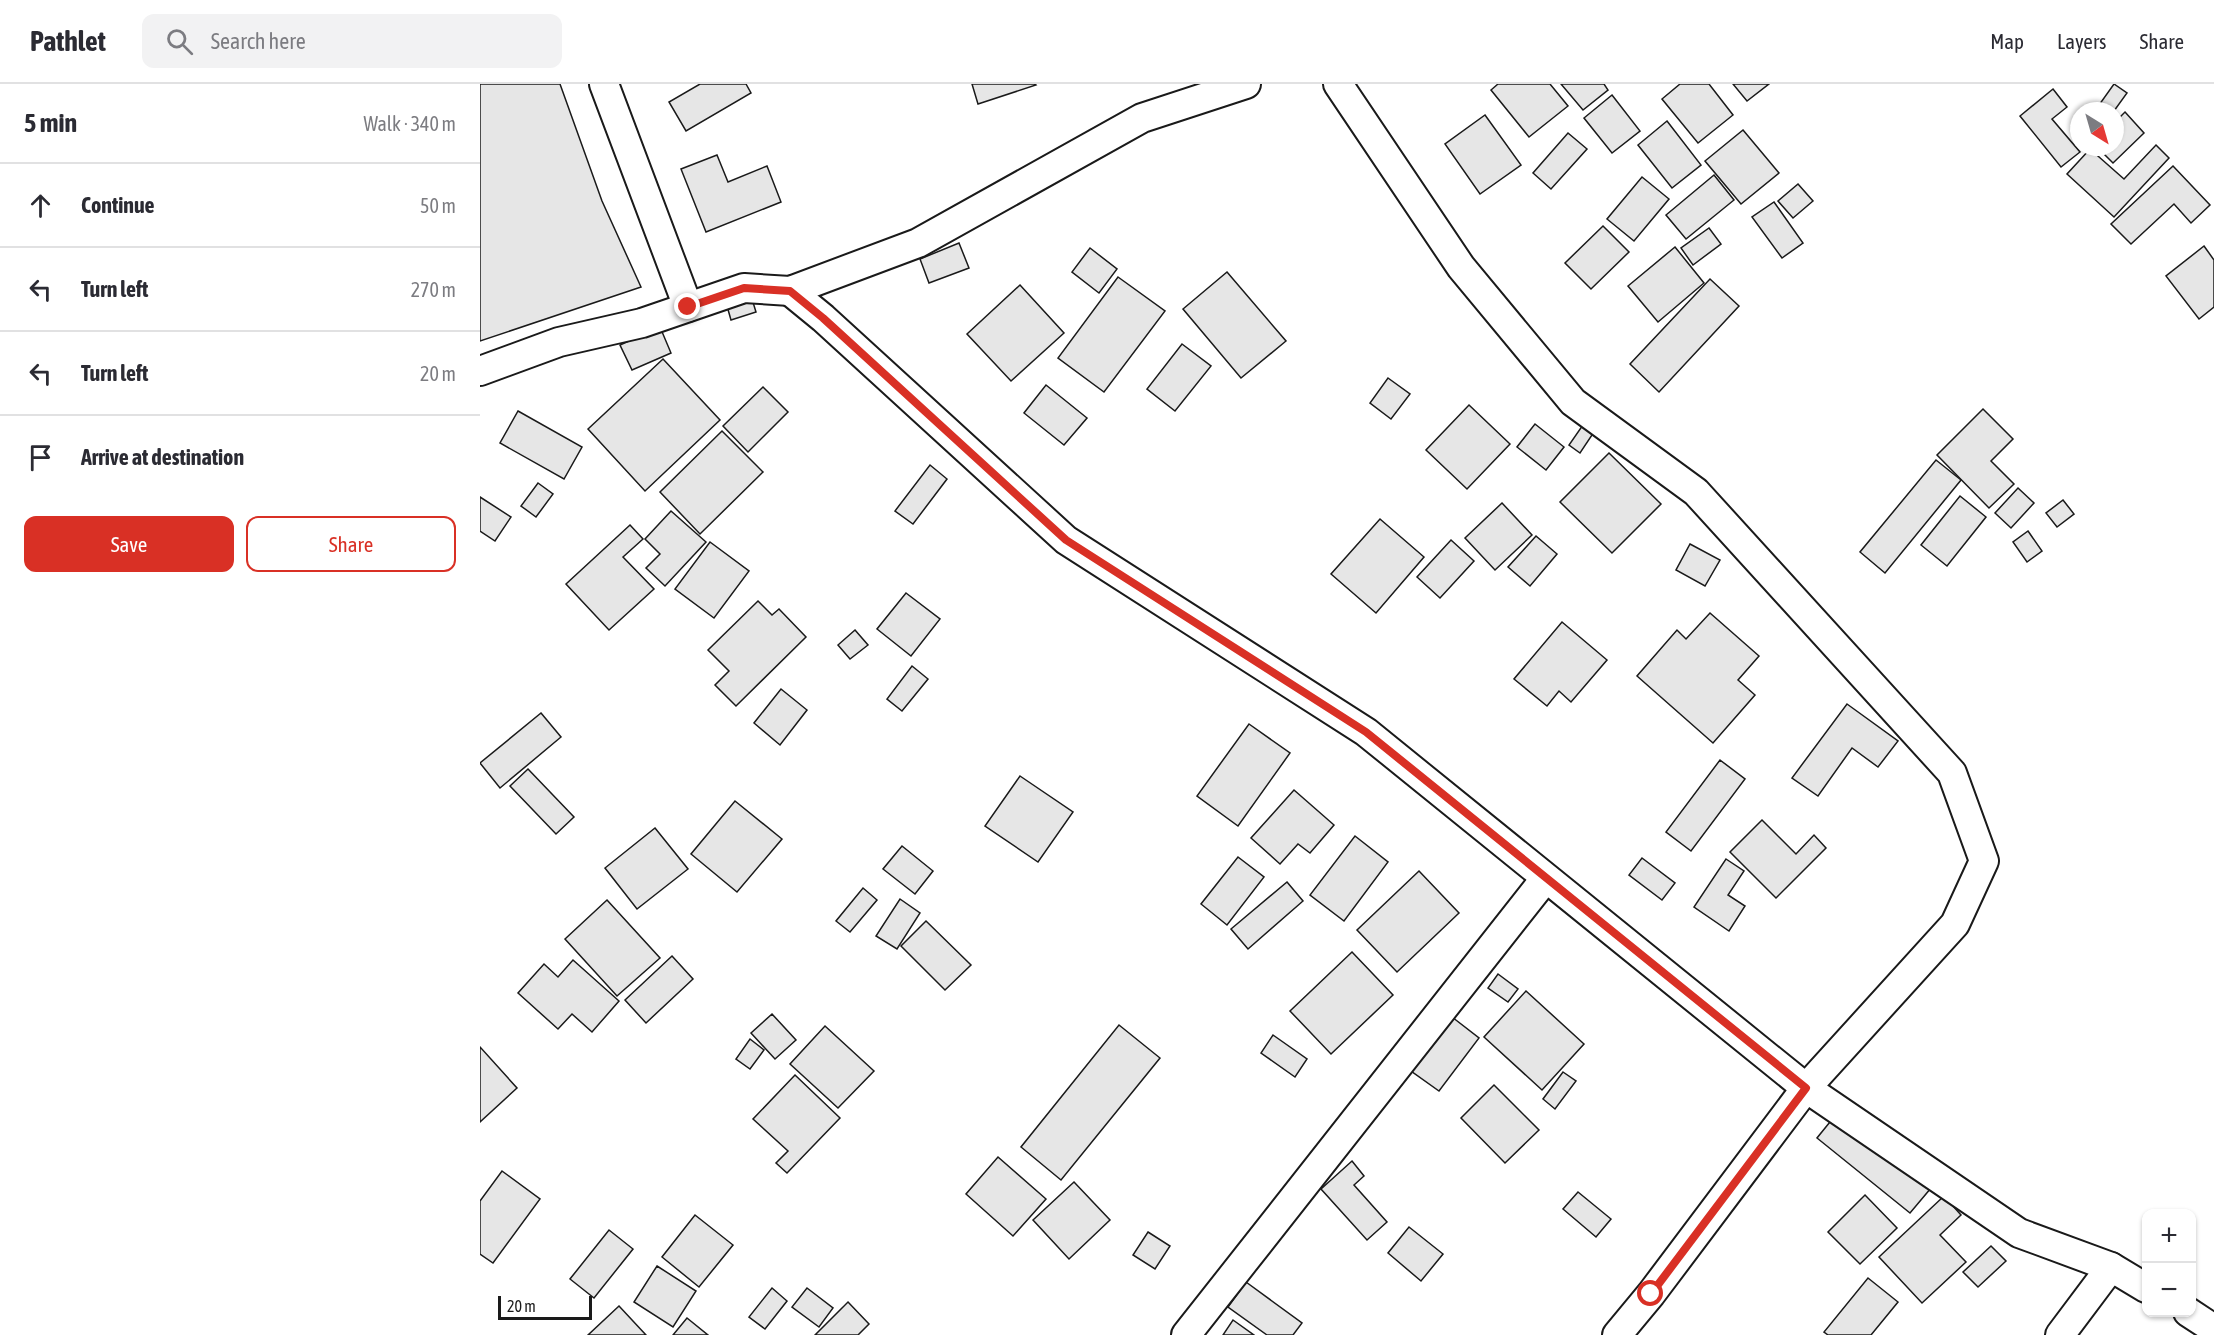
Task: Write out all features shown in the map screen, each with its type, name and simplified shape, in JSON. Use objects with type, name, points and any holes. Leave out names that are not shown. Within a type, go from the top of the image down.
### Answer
[{"type":"street","points":[[604,84],[688,307]]},
{"type":"street","points":[[480,371],[559,342],[642,323],[744,288],[790,291],[918,243],[1142,118],[1246,84]]},
{"type":"street","points":[[1338,84],[1461,267],[1573,402],[1696,492],[1952,773],[1984,861],[1956,924],[1806,1088],[1651,1294],[1617,1335]]},
{"type":"street","points":[[790,291],[823,318],[1066,540],[1366,732],[1806,1088],[2019,1233],[2111,1267],[2142,1286]]},
{"type":"street","points":[[1186,1335],[1545,879]]},
{"type":"street","points":[[2060,1335],[2111,1267]]},
{"type":"street","points":[[2196,1317],[2214,1329]]},
{"type":"building","points":[[480,84],[560,84],[602,201],[641,287],[480,341]]},
{"type":"building","points":[[700,84],[746,84],[751,93],[686,131],[669,102]]},
{"type":"building","points":[[972,84],[1035,84],[1036,85],[978,104]]},
{"type":"building","points":[[1498,84],[1550,84],[1568,106],[1529,137],[1491,90]]},
{"type":"building","points":[[1561,84],[1604,84],[1608,90],[1583,110]]},
{"type":"building","points":[[1680,84],[1709,84],[1733,115],[1698,143],[1662,99]]},
{"type":"building","points":[[1733,84],[1769,84],[1747,101]]},
{"type":"building","points":[[2114,84],[2127,93],[2120,102],[2101,102]]},
{"type":"building","points":[[2053,89],[2067,107],[2052,119],[2070,140],[2070,156],[2075,156],[2061,167],[2020,116]]},
{"type":"building","points":[[1612,95],[1640,131],[1612,153],[1584,118]]},
{"type":"building","points":[[2124,113],[2144,133],[2124,152]]},
{"type":"building","points":[[1485,115],[1521,165],[1480,194],[1445,144]]},
{"type":"building","points":[[1667,121],[1701,165],[1672,188],[1638,145]]},
{"type":"building","points":[[1743,130],[1779,173],[1741,204],[1705,161]]},
{"type":"building","points":[[1568,133],[1587,149],[1551,189],[1533,173]]},
{"type":"building","points":[[2156,145],[2169,158],[2114,217],[2067,174],[2084,156],[2098,156],[2124,179]]},
{"type":"building","points":[[717,155],[728,182],[767,166],[781,202],[706,232],[681,169]]},
{"type":"building","points":[[2106,156],[2120,156],[2113,163]]},
{"type":"building","points":[[2173,166],[2210,205],[2191,223],[2174,204],[2131,244],[2111,224]]},
{"type":"building","points":[[1714,175],[1734,200],[1686,239],[1666,215]]},
{"type":"building","points":[[1642,177],[1669,199],[1634,241],[1607,219]]},
{"type":"building","points":[[1798,184],[1813,201],[1793,218],[1778,201]]},
{"type":"building","points":[[1774,202],[1803,243],[1782,258],[1752,217]]},
{"type":"building","points":[[1603,226],[1629,252],[1591,289],[1565,263]]},
{"type":"building","points":[[1709,228],[1721,244],[1693,265],[1681,248]]},
{"type":"building","points":[[959,243],[969,268],[929,283],[920,259]]},
{"type":"building","points":[[2204,246],[2214,260],[2214,307],[2199,319],[2166,276]]},
{"type":"building","points":[[1675,247],[1704,283],[1658,322],[1628,286]]},
{"type":"building","points":[[1090,248],[1117,269],[1099,293],[1072,272]]},
{"type":"building","points":[[1227,272],[1286,341],[1241,378],[1183,309]]},
{"type":"building","points":[[1118,277],[1165,311],[1104,392],[1058,358]]},
{"type":"building","points":[[1710,279],[1739,306],[1659,392],[1630,364]]},
{"type":"building","points":[[1020,285],[1064,333],[1011,381],[967,334]]},
{"type":"building","points":[[752,299],[756,312],[731,320],[727,306]]},
{"type":"building","points":[[660,327],[671,353],[632,370],[620,345]]},
{"type":"building","points":[[1182,344],[1211,366],[1175,411],[1147,389]]},
{"type":"building","points":[[663,359],[720,420],[645,491],[588,429]]},
{"type":"building","points":[[1388,378],[1410,394],[1391,419],[1370,403]]},
{"type":"building","points":[[1046,385],[1087,418],[1064,445],[1024,413]]},
{"type":"building","points":[[763,387],[788,412],[748,452],[723,426]]},
{"type":"building","points":[[1469,405],[1510,444],[1467,489],[1426,450]]},
{"type":"building","points":[[1983,409],[2013,439],[1991,461],[2014,484],[1989,508],[1937,455]]},
{"type":"building","points":[[518,411],[582,447],[564,479],[500,443]]},
{"type":"building","points":[[1585,422],[1596,429],[1580,453],[1569,445]]},
{"type":"building","points":[[1535,424],[1564,447],[1546,470],[1517,447]]},
{"type":"building","points":[[722,431],[763,472],[700,534],[660,492]]},
{"type":"building","points":[[1609,453],[1661,504],[1612,553],[1560,502]]},
{"type":"building","points":[[1936,460],[1961,480],[1885,573],[1860,552]]},
{"type":"building","points":[[930,465],[947,479],[913,524],[895,511]]},
{"type":"building","points":[[538,483],[553,494],[536,517],[521,506]]},
{"type":"building","points":[[2018,488],[2034,503],[2011,528],[1995,513]]},
{"type":"building","points":[[1960,496],[1986,517],[1947,566],[1921,545]]},
{"type":"building","points":[[480,497],[511,517],[495,541],[480,531]]},
{"type":"building","points":[[2063,500],[2074,514],[2057,527],[2046,513]]},
{"type":"building","points":[[1502,503],[1532,535],[1495,570],[1465,538]]},
{"type":"building","points":[[671,511],[706,542],[665,586],[646,568],[660,554],[645,539]]},
{"type":"building","points":[[1380,519],[1424,557],[1376,613],[1331,574]]},
{"type":"building","points":[[630,525],[643,539],[623,557],[654,589],[609,630],[566,584]]},
{"type":"building","points":[[2028,531],[2042,551],[2027,562],[2013,542]]},
{"type":"building","points":[[1536,536],[1557,554],[1530,586],[1508,567]]},
{"type":"building","points":[[1451,540],[1474,561],[1440,598],[1417,577]]},
{"type":"building","points":[[710,542],[749,571],[714,618],[675,589]]},
{"type":"building","points":[[1690,544],[1720,560],[1705,586],[1676,570]]},
{"type":"building","points":[[906,593],[940,619],[911,656],[877,629]]},
{"type":"building","points":[[758,601],[772,615],[779,609],[806,637],[736,706],[715,685],[729,671],[708,650]]},
{"type":"building","points":[[1710,613],[1759,656],[1738,680],[1755,695],[1713,743],[1637,676],[1677,630],[1686,639]]},
{"type":"building","points":[[1562,622],[1607,660],[1571,702],[1559,691],[1547,706],[1514,679]]},
{"type":"building","points":[[855,630],[868,645],[850,659],[838,645]]},
{"type":"building","points":[[912,666],[928,679],[902,711],[887,699]]},
{"type":"building","points":[[781,689],[807,710],[780,745],[754,723]]},
{"type":"building","points":[[1847,704],[1898,741],[1878,767],[1852,748],[1818,796],[1792,778]]},
{"type":"building","points":[[541,713],[561,737],[500,788],[480,763]]},
{"type":"building","points":[[1249,724],[1290,753],[1238,826],[1197,796]]},
{"type":"building","points":[[1720,760],[1745,779],[1691,851],[1666,832]]},
{"type":"building","points":[[528,769],[574,817],[556,834],[510,786]]},
{"type":"building","points":[[1020,776],[1073,812],[1038,862],[985,826]]},
{"type":"building","points":[[1294,790],[1334,825],[1310,853],[1298,844],[1280,864],[1251,838]]},
{"type":"building","points":[[735,801],[782,839],[737,892],[691,854]]},
{"type":"building","points":[[1762,820],[1796,854],[1814,835],[1826,848],[1776,898],[1730,852]]},
{"type":"building","points":[[655,828],[688,869],[637,909],[605,868]]},
{"type":"building","points":[[1355,836],[1388,862],[1344,921],[1310,895]]},
{"type":"building","points":[[902,846],[933,871],[915,894],[883,869]]},
{"type":"building","points":[[1238,857],[1264,877],[1227,925],[1201,904]]},
{"type":"building","points":[[1642,858],[1675,883],[1662,900],[1629,875]]},
{"type":"building","points":[[1726,859],[1744,871],[1728,895],[1745,906],[1729,931],[1694,907]]},
{"type":"building","points":[[1419,871],[1459,913],[1397,972],[1357,930]]},
{"type":"building","points":[[1287,882],[1303,901],[1248,949],[1231,929]]},
{"type":"building","points":[[863,888],[877,900],[850,932],[836,921]]},
{"type":"building","points":[[900,899],[920,913],[897,949],[876,936]]},
{"type":"building","points":[[607,900],[660,958],[617,996],[565,939]]},
{"type":"building","points":[[926,921],[971,965],[945,990],[901,946]]},
{"type":"building","points":[[1352,952],[1393,995],[1331,1054],[1290,1011]]},
{"type":"building","points":[[672,956],[693,979],[646,1023],[625,1000]]},
{"type":"building","points":[[573,960],[619,1001],[592,1032],[572,1014],[558,1029],[518,993],[544,964],[558,977]]},
{"type":"building","points":[[1498,974],[1518,989],[1508,1002],[1488,988]]},
{"type":"building","points":[[1526,991],[1584,1044],[1542,1090],[1484,1037]]},
{"type":"building","points":[[772,1014],[796,1040],[775,1059],[751,1033]]},
{"type":"building","points":[[1452,1017],[1479,1038],[1439,1091],[1411,1071]]},
{"type":"building","points":[[1119,1025],[1160,1058],[1061,1180],[1021,1147]]},
{"type":"building","points":[[825,1026],[874,1071],[838,1108],[790,1064]]},
{"type":"building","points":[[1273,1035],[1307,1059],[1295,1077],[1261,1053]]},
{"type":"building","points":[[750,1039],[764,1050],[750,1069],[736,1059]]},
{"type":"building","points":[[480,1047],[517,1088],[480,1122]]},
{"type":"building","points":[[1563,1072],[1576,1081],[1555,1109],[1543,1099]]},
{"type":"building","points":[[795,1075],[840,1118],[787,1173],[776,1163],[788,1151],[753,1119]]},
{"type":"building","points":[[1494,1085],[1539,1130],[1505,1163],[1461,1118]]},
{"type":"building","points":[[1838,1112],[1931,1188],[1910,1213],[1817,1138]]},
{"type":"building","points":[[998,1157],[1046,1199],[1013,1236],[966,1194]]},
{"type":"building","points":[[1352,1161],[1364,1176],[1354,1185],[1387,1222],[1367,1240],[1321,1189]]},
{"type":"building","points":[[502,1171],[540,1199],[493,1263],[480,1254],[480,1201]]},
{"type":"building","points":[[1074,1182],[1110,1220],[1069,1259],[1033,1220]]},
{"type":"building","points":[[1578,1192],[1611,1219],[1596,1237],[1563,1209]]},
{"type":"building","points":[[1865,1195],[1897,1228],[1860,1264],[1828,1232]]},
{"type":"building","points":[[1944,1196],[1961,1215],[1940,1235],[1966,1262],[1922,1303],[1879,1257]]},
{"type":"building","points":[[695,1215],[733,1245],[699,1287],[662,1257]]},
{"type":"building","points":[[1409,1227],[1443,1254],[1421,1281],[1388,1253]]},
{"type":"building","points":[[609,1230],[633,1249],[594,1298],[570,1279]]},
{"type":"building","points":[[1148,1232],[1170,1246],[1155,1269],[1133,1255]]},
{"type":"building","points":[[1991,1246],[2006,1261],[1978,1287],[1963,1272]]},
{"type":"building","points":[[657,1266],[696,1291],[673,1327],[634,1302]]},
{"type":"building","points":[[1868,1278],[1898,1302],[1871,1335],[1828,1335],[1824,1332]]},
{"type":"building","points":[[1246,1282],[1302,1323],[1293,1335],[1267,1335],[1228,1307]]},
{"type":"building","points":[[772,1288],[787,1301],[765,1329],[749,1317]]},
{"type":"building","points":[[807,1288],[833,1308],[819,1327],[792,1307]]},
{"type":"building","points":[[848,1302],[869,1324],[858,1335],[815,1335]]},
{"type":"building","points":[[619,1306],[646,1335],[588,1335]]},
{"type":"building","points":[[687,1318],[708,1335],[673,1335]]},
{"type":"building","points":[[1233,1320],[1254,1335],[1223,1335]]},
{"type":"route","points":[[688,307],[744,288],[790,291],[823,318],[1066,540],[1366,732],[1806,1088],[1651,1294]]}]
